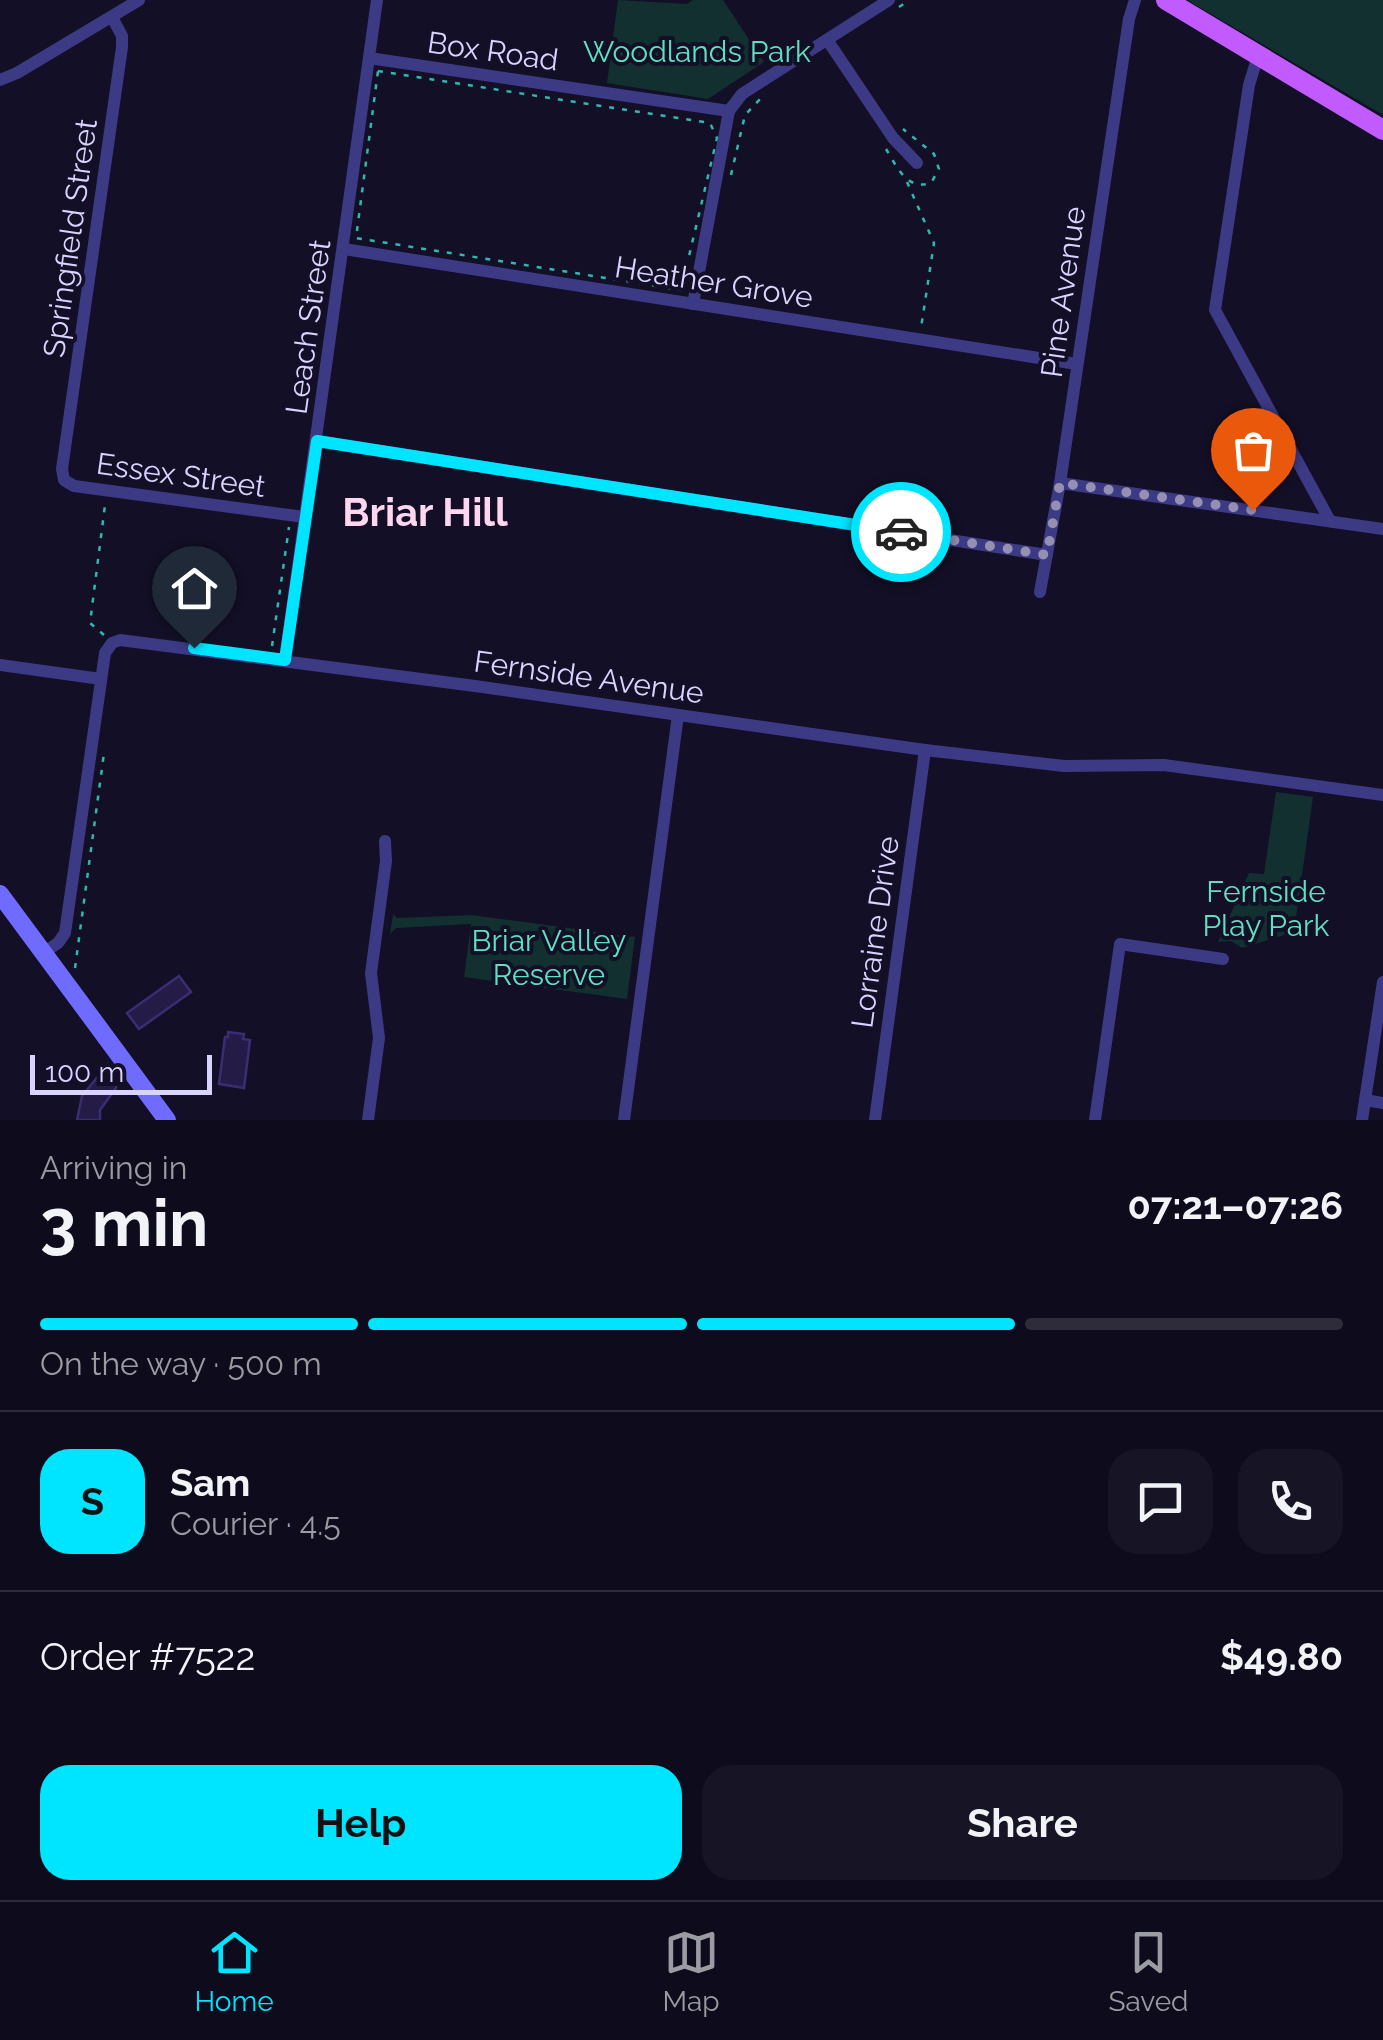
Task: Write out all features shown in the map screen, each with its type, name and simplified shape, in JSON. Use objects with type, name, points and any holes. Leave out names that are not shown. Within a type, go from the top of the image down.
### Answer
[{"type":"main road","points":[[1166,0],[1383,130]]},
{"type":"street","points":[[0,80],[139,0]]},
{"type":"street","name":"Leach Street","points":[[286,654],[376,0]]},
{"type":"street","name":"Pine Avenue","points":[[1040,592],[1135,0]]},
{"type":"street","points":[[693,304],[729,111],[742,94],[828,41],[872,4],[891,6]]},
{"type":"street","name":"Springfield Street","points":[[62,470],[122,47],[122,36],[112,17]]},
{"type":"street","points":[[828,41],[892,138],[917,162]]},
{"type":"street","points":[[1258,56],[1249,85],[1214,310],[1330,522]]},
{"type":"street","name":"Box Road","points":[[369,58],[729,111]]},
{"type":"street","name":"Heather Grove","points":[[344,249],[1077,364]]},
{"type":"street","points":[[317,441],[1047,555]]},
{"type":"street","name":"Essex Street","points":[[62,470],[64,480],[74,486],[304,517]]},
{"type":"street","points":[[1060,483],[1383,529]]},
{"type":"street","name":"Fernside Avenue","points":[[43,952],[65,933],[105,653],[120,640],[286,654],[924,750],[1064,766],[1164,766],[1383,796]]},
{"type":"street","points":[[0,665],[101,679]]},
{"type":"street","points":[[624,1120],[678,716]]},
{"type":"street","name":"Lorraine Drive","points":[[875,1120],[924,750]]},
{"type":"street","points":[[368,1120],[380,1038],[371,973],[386,862],[385,841]]},
{"type":"street","points":[[0,894],[166,1120]]},
{"type":"street","points":[[1095,1120],[1120,944],[1224,959]]},
{"type":"street","points":[[1362,1120],[1383,982]]},
{"type":"street","points":[[1365,1100],[1383,1102]]},
{"type":"path","points":[[891,6],[910,0]]},
{"type":"path","points":[[356,238],[681,290],[717,138],[710,123],[378,71]]},
{"type":"path","points":[[729,184],[745,115],[771,90]]},
{"type":"path","points":[[903,130],[934,154],[939,169],[925,186],[905,178]]},
{"type":"path","points":[[882,143],[905,178],[934,243],[919,339]]},
{"type":"path","points":[[102,642],[107,637],[90,622],[107,490]]},
{"type":"path","points":[[268,648],[286,654]]},
{"type":"path","points":[[75,975],[106,740]]},
{"type":"green space","name":"Woodlands Park","points":[[618,0],[687,4],[693,0],[723,0],[764,62],[708,99],[607,83]]},
{"type":"green space","points":[[1187,0],[1383,0],[1383,115],[1199,7]]},
{"type":"green space","name":"Fernside Play Park","points":[[1276,792],[1313,797],[1294,932],[1242,948],[1231,941],[1218,942],[1249,873],[1264,874]]},
{"type":"green space","name":"Briar Valley Reserve","points":[[393,914],[397,918],[472,915],[635,937],[627,999],[464,977],[471,924],[396,928],[390,934]]},
{"type":"building","points":[[179,976],[191,992],[139,1029],[127,1013]]},
{"type":"building","points":[[228,1032],[244,1034],[243,1039],[250,1040],[244,1088],[219,1084]]},
{"type":"building","points":[[108,1064],[117,1076],[116,1088],[100,1110],[100,1120],[77,1120],[82,1096]]},
{"type":"way so far","points":[[901,532],[1047,555],[1060,483],[1253,510]]},
{"type":"district","name":"Briar Hill","points":[[425,511]]},
{"type":"route","points":[[194,648],[285,660],[317,441],[901,532]]}]
